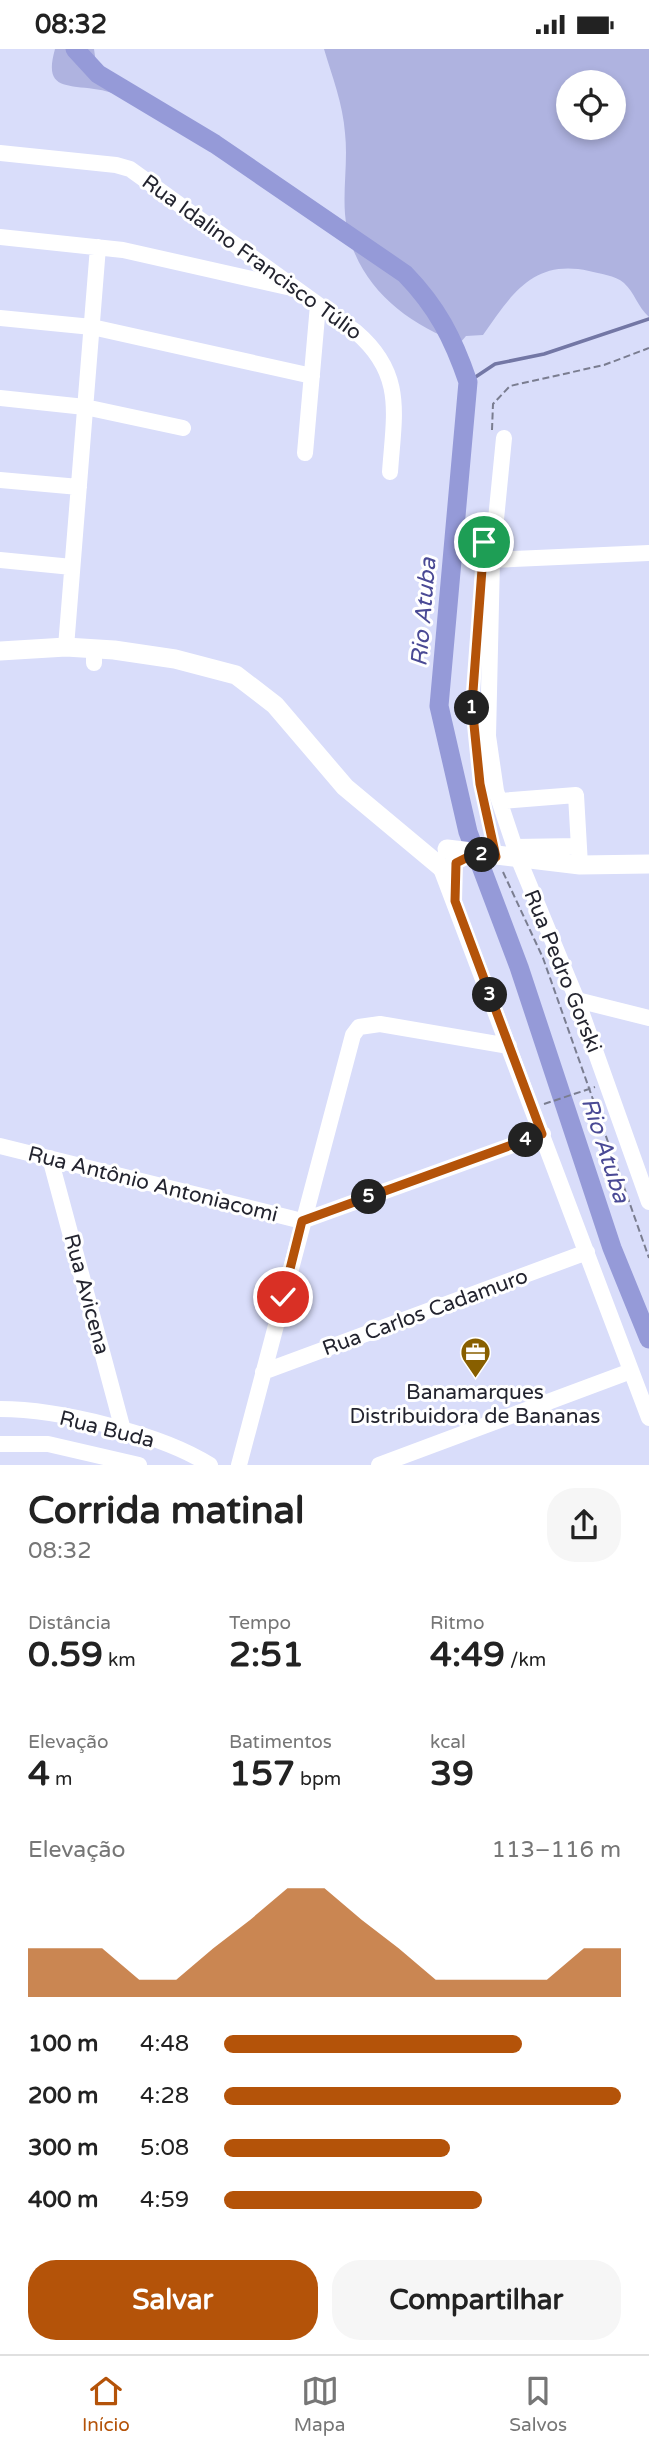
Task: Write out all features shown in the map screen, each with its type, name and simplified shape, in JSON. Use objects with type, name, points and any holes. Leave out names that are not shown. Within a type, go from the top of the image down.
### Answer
[{"type":"main road","points":[[0,651],[66,647],[94,656],[175,659],[228,673],[249,682],[275,705],[345,787],[406,835],[451,859],[496,857],[516,853],[579,855],[649,864]]},
{"type":"street","name":"Rua Idalino Francisco Túlio","points":[[0,153],[116,165],[130,169],[369,343],[388,371],[395,408],[390,473]]},
{"type":"street","points":[[0,237],[99,247],[294,289]]},
{"type":"street","points":[[66,647],[99,247]]},
{"type":"street","points":[[305,453],[317,305]]},
{"type":"street","points":[[0,318],[92,327],[312,376]]},
{"type":"street","points":[[0,398],[85,407],[183,428]]},
{"type":"street","name":"Rua Pedro Gorski","points":[[498,438],[488,736],[500,801],[516,853],[577,1000],[606,1083],[642,1166],[649,1202]]},
{"type":"street","points":[[0,479],[79,487]]},
{"type":"street","points":[[492,560],[649,553]]},
{"type":"street","points":[[0,560],[72,567]]},
{"type":"street","points":[[500,801],[576,795],[579,855]]},
{"type":"street","points":[[451,859],[455,901],[649,1419]]},
{"type":"street","points":[[577,1000],[649,1018]]},
{"type":"street","points":[[239,1465],[349,1043],[359,1027],[380,1024],[509,1046]]},
{"type":"street","name":"Rua Antônio Antoniacomi","points":[[0,1146],[302,1221],[542,1134]]},
{"type":"street","name":"Rua Avicena","points":[[50,1158],[123,1430]]},
{"type":"street","name":"Rua Carlos Cadamuro","points":[[263,1373],[587,1252]]},
{"type":"street","points":[[379,1465],[631,1371]]},
{"type":"street","name":"Rua Buda","points":[[0,1409],[44,1413],[123,1430],[183,1450],[210,1465]]},
{"type":"street","name":"Rua Buda","points":[[0,1444],[48,1444],[139,1465]]},
{"type":"path","points":[[498,438],[493,404],[510,386],[604,365],[649,348]]},
{"type":"path","points":[[475,731],[472,705],[476,650]]},
{"type":"path","points":[[478,771],[496,857],[542,958],[649,1258]]},
{"type":"path","points":[[548,1103],[606,1083]]},
{"type":"shaded area","points":[[55,49],[94,49],[96,63],[127,98],[59,82],[52,71]]},
{"type":"shaded area","points":[[324,49],[649,49],[649,317],[620,280],[603,274],[570,269],[553,270],[526,283],[504,306],[483,335],[466,336],[460,343],[438,334],[399,310],[368,278],[349,237],[345,214],[344,122]]},
{"type":"waterway","name":"Rio Atuba","points":[[75,49],[98,74],[215,144],[405,274],[435,311],[456,351],[468,382],[439,706],[468,832],[519,967],[612,1248],[649,1339]]},
{"type":"waterway","points":[[468,382],[495,364],[544,354],[649,319]]},
{"type":"place","name":"Banamarques Distribuidora de Bananas","points":[[475,1379]]},
{"type":"route","points":[[283,1297],[302,1221],[542,1134],[455,901],[456,863],[474,854],[496,857],[480,784],[472,705],[484,542]]}]
